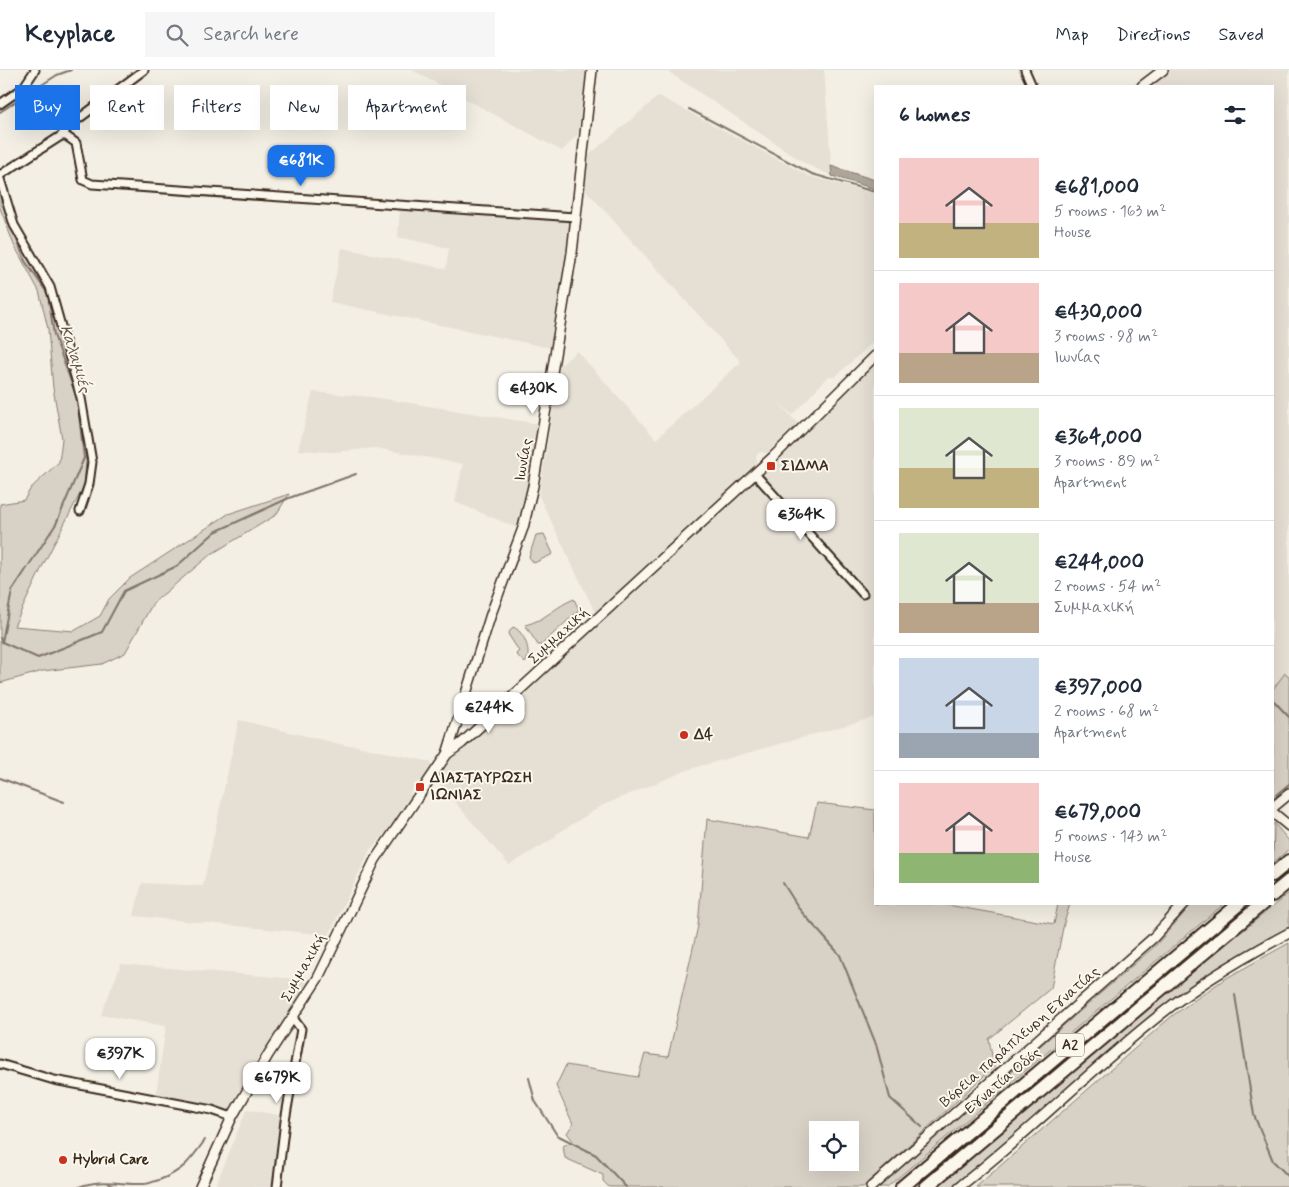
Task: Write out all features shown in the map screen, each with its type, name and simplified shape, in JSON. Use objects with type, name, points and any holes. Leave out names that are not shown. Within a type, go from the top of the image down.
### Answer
[{"type":"highway","points":[[1274,873],[1289,861]]},
{"type":"highway","points":[[1274,892],[1289,881]]},
{"type":"highway","name":"Εγνατία Οδός","points":[[902,1187],[1238,905]]},
{"type":"highway","name":"Εγνατία Οδός","points":[[926,1187],[1261,905]]},
{"type":"street","points":[[0,104],[28,82],[35,70]]},
{"type":"street","points":[[0,175],[61,136],[69,126],[144,70]]},
{"type":"street","name":"Ιωνίας","points":[[447,754],[497,596],[523,528],[533,486],[572,253],[592,70]]},
{"type":"street","points":[[1025,70],[1032,85]]},
{"type":"street","points":[[1143,85],[1163,70]]},
{"type":"street","points":[[61,136],[66,136],[76,143],[83,180],[92,184],[575,217]]},
{"type":"street","points":[[0,179],[14,225],[50,287],[81,398],[92,462],[89,484],[80,511]]},
{"type":"street","name":"Συμμαχική","points":[[200,1187],[232,1117],[322,969],[352,903],[375,860],[447,754],[462,743],[755,474],[874,357]]},
{"type":"street","points":[[755,474],[863,594]]},
{"type":"street","points":[[453,735],[462,743]]},
{"type":"street","points":[[1274,806],[1289,794]]},
{"type":"street","points":[[1274,814],[1289,826]]},
{"type":"street","name":"Βόρεια παράπλευρη Εγνατίας","points":[[871,1187],[1153,938],[1183,905]]},
{"type":"street","points":[[959,1187],[1179,1000],[1227,968],[1289,933]]},
{"type":"street","points":[[278,1187],[285,1121],[301,1029],[293,1018]]},
{"type":"street","points":[[0,1064],[54,1080],[212,1110],[232,1117]]},
{"type":"shaded area","points":[[412,70],[586,70],[578,134],[562,151],[466,99],[466,85],[440,85]]},
{"type":"shaded area","points":[[666,70],[824,70],[832,176],[806,164]]},
{"type":"shaded area","points":[[1168,70],[1289,70],[1289,689],[1274,690],[1274,85],[1149,85]]},
{"type":"shaded area","points":[[659,96],[809,176],[874,194],[874,341],[835,377],[829,376],[792,415],[777,400],[798,424],[767,453],[760,452],[756,456],[757,462],[597,616],[539,496],[560,366],[577,351],[656,439],[741,362],[585,189],[589,155]]},
{"type":"shaded area","points":[[831,166],[874,180],[874,189],[832,176]]},
{"type":"shaded area","points":[[0,193],[18,242],[40,274],[47,293],[78,396],[86,461],[84,486],[14,626],[74,631],[100,616],[109,599],[130,578],[228,514],[289,494],[276,515],[210,555],[153,603],[125,653],[102,664],[43,671],[0,683],[0,504],[24,500],[31,488],[59,462],[62,439],[53,388],[48,329],[39,291],[14,245],[0,208]]},
{"type":"shaded area","points":[[400,209],[571,221],[565,273],[551,348],[330,302],[342,248],[446,269],[449,248],[398,237]]},
{"type":"shaded area","points":[[874,364],[874,717],[690,769],[603,805],[555,835],[556,837],[509,865],[437,781],[449,758],[786,453]]},
{"type":"shaded area","points":[[313,392],[372,397],[539,424],[520,529],[455,502],[463,464],[376,448],[333,452],[298,450]]},
{"type":"shaded area","points":[[544,534],[553,554],[534,563],[529,557],[536,535]]},
{"type":"shaded area","points":[[574,599],[579,610],[541,645],[538,645],[525,625],[538,620]]},
{"type":"shaded area","points":[[513,627],[521,633],[528,648],[525,663],[516,654],[519,651],[508,634]]},
{"type":"shaded area","points":[[1285,673],[1289,676],[1289,786],[1274,798],[1274,688]]},
{"type":"shaded area","points":[[239,720],[348,746],[351,745],[431,762],[431,768],[421,781],[417,782],[410,793],[411,799],[386,833],[370,850],[329,935],[134,916],[142,883],[203,886]]},
{"type":"shaded area","points":[[817,803],[874,810],[874,905],[948,905],[1054,924],[1058,905],[1070,905],[1064,923],[1051,988],[989,1039],[994,1067],[863,1187],[609,1187],[603,1181],[603,1175],[565,1158],[563,1146],[573,1141],[567,1133],[573,1124],[556,1086],[566,1065],[638,1077],[645,1054],[668,1057],[698,926],[707,819],[809,837]]},
{"type":"shaded area","points":[[1274,823],[1289,841],[1289,849],[1274,862]]},
{"type":"shaded area","points":[[1289,893],[1289,930],[1146,1024],[955,1187],[937,1187],[1153,1004]]},
{"type":"shaded area","points":[[1191,905],[1223,905],[887,1187],[878,1187],[1156,945]]},
{"type":"shaded area","points":[[1247,905],[1252,905],[918,1187],[913,1187]]},
{"type":"shaded area","points":[[1289,943],[1289,1187],[976,1187],[1172,1016],[1223,980]]},
{"type":"shaded area","points":[[121,964],[308,980],[308,982],[231,1110],[156,1095],[166,1026],[101,1015]]},
{"type":"shaded area","points":[[247,1109],[282,1116],[271,1187],[215,1187]]},
{"type":"waterway","name":"Καλαμιές","points":[[0,112],[57,75],[71,70]]},
{"type":"waterway","points":[[689,109],[812,174],[874,192]]},
{"type":"waterway","name":"Καλαμιές","points":[[0,194],[6,211]]},
{"type":"waterway","name":"Καλαμιές","points":[[2,642],[12,591],[56,524],[84,458],[77,398],[54,335],[48,294],[25,261],[14,232]]},
{"type":"waterway","name":"Καλαμιές","points":[[0,638],[2,642],[38,658],[102,632],[124,591],[177,566],[215,532],[289,498],[356,474]]},
{"type":"waterway","points":[[1274,701],[1289,717]]},
{"type":"waterway","points":[[0,778],[64,802]]},
{"type":"waterway","points":[[1276,795],[1289,784]]},
{"type":"waterway","points":[[783,883],[800,910],[840,955],[876,1044],[890,1098],[922,1127]]},
{"type":"waterway","points":[[1235,995],[1254,1115],[1273,1161],[1289,1177]]},
{"type":"waterway","points":[[529,1078],[535,1101],[557,1135],[596,1155],[626,1187]]},
{"type":"waterway","points":[[79,1187],[87,1184],[111,1182],[148,1184],[159,1180],[180,1169],[195,1154],[205,1140]]},
{"type":"waterway","points":[[108,1183],[114,1187]]},
{"type":"place","name":"ΣΙΔΜΑ","points":[[771,466]]},
{"type":"place","name":"Δ4","points":[[684,735]]},
{"type":"place","name":"ΔΙΑΣΤΑΥΡΩΣΗ ΙΩΝΙΑΣ","points":[[420,787]]},
{"type":"place","name":"Hybrid Care","points":[[63,1160]]}]
